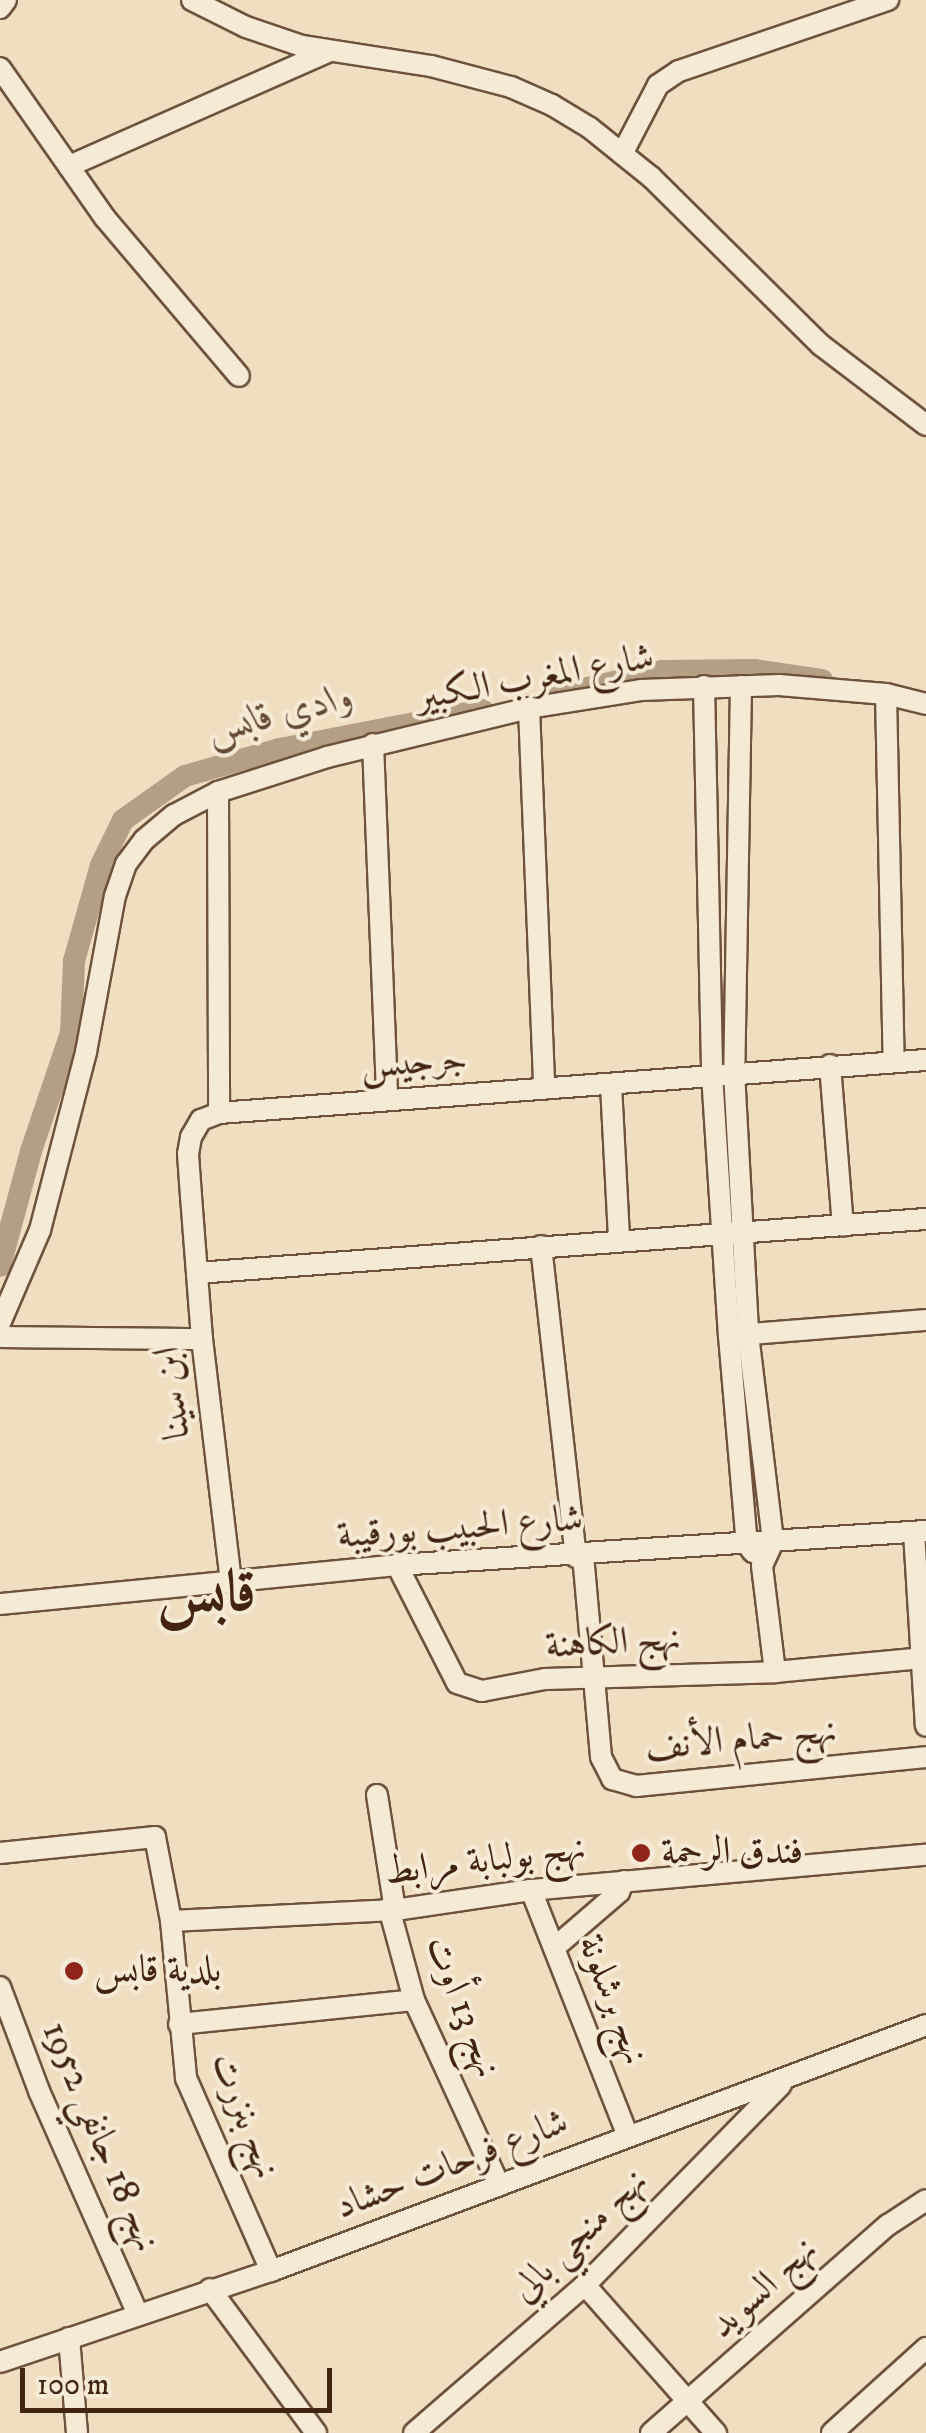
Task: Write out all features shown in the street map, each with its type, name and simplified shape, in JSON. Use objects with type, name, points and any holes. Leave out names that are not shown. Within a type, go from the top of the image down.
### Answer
[{"type":"street","points":[[0,8],[6,0]]},
{"type":"street","points":[[192,0],[246,27],[330,51],[431,66],[511,87],[590,128],[821,345],[926,425]]},
{"type":"street","points":[[622,154],[658,85],[679,72],[888,0]]},
{"type":"street","points":[[69,166],[330,51]]},
{"type":"street","points":[[0,68],[105,218],[240,376]]},
{"type":"street","points":[[704,686],[712,1074],[731,1232],[746,1544],[762,1566]]},
{"type":"street","points":[[731,1232],[741,686]]},
{"type":"street","name":"شارع المغرب الكبير","points":[[0,1322],[40,1230],[86,1052],[115,896],[126,864],[144,840],[174,815],[218,792],[373,744],[529,708],[641,690],[741,686],[886,694],[926,704]]},
{"type":"street","points":[[886,694],[894,1061]]},
{"type":"street","points":[[529,708],[544,1089]]},
{"type":"street","points":[[373,744],[387,1100]]},
{"type":"street","points":[[218,792],[219,1113]]},
{"type":"street","name":"جرجيس","points":[[219,1113],[610,1085],[830,1064],[926,1060]]},
{"type":"street","points":[[830,1064],[843,1226]]},
{"type":"street","points":[[610,1085],[619,1240]]},
{"type":"street","name":"ابن سينا","points":[[219,1113],[201,1120],[191,1138],[191,1196],[202,1339],[231,1582]]},
{"type":"street","points":[[197,1273],[926,1219]]},
{"type":"street","name":"نهج حمام الأنف","points":[[541,1246],[602,1758],[612,1779],[623,1784],[926,1758]]},
{"type":"street","points":[[738,1335],[926,1320]]},
{"type":"street","points":[[738,1335],[772,1542],[762,1566],[774,1672]]},
{"type":"street","points":[[0,1337],[202,1339]]},
{"type":"street","points":[[920,1532],[926,1726]]},
{"type":"street","name":"شارع الحبيب بورقيبة","points":[[0,1604],[397,1565],[920,1532]]},
{"type":"street","name":"نهج الكاهنة","points":[[397,1565],[457,1683],[482,1690],[594,1675],[774,1672],[924,1658]]},
{"type":"street","name":"نهج 13 أوت","points":[[377,1795],[392,1909],[414,2000],[499,2185]]},
{"type":"street","name":"نهج بنزرت","points":[[0,1853],[155,1837],[171,1921],[179,2024],[194,2104],[271,2271]]},
{"type":"street","name":"نهج بولبابة مرابط","points":[[171,1921],[392,1909],[531,1890],[926,1854]]},
{"type":"street","points":[[554,1948],[619,1892],[624,1881]]},
{"type":"street","name":"نهج برشلونة","points":[[531,1890],[628,2136]]},
{"type":"street","name":"نهج 18 جانفي 1952","points":[[0,1987],[40,2091],[138,2314]]},
{"type":"street","points":[[179,2024],[414,2000]]},
{"type":"street","name":"شارع فرحات حشاد","points":[[0,2362],[271,2271],[926,2025]]},
{"type":"street","name":"نهج منجي بالي","points":[[414,2433],[585,2285],[786,2080]]},
{"type":"street","name":"نهج السويد","points":[[652,2433],[888,2225],[926,2200]]},
{"type":"street","points":[[585,2285],[716,2433]]},
{"type":"street","points":[[210,2289],[316,2433]]},
{"type":"street","points":[[69,2338],[77,2433]]},
{"type":"street","points":[[832,2433],[926,2348]]},
{"type":"waterway","name":"وادي قابس","points":[[548,697],[662,671],[754,670],[822,680]]},
{"type":"waterway","name":"وادي قابس","points":[[0,1266],[31,1151],[71,1033],[74,961],[101,865],[123,820],[185,776],[280,749],[482,710]]},
{"type":"place","name":"فندق الرحمة","points":[[641,1853]]},
{"type":"place","name":"بلدية قابس","points":[[74,1971]]},
{"type":"district","name":"قابس","points":[[207,1594]]}]
